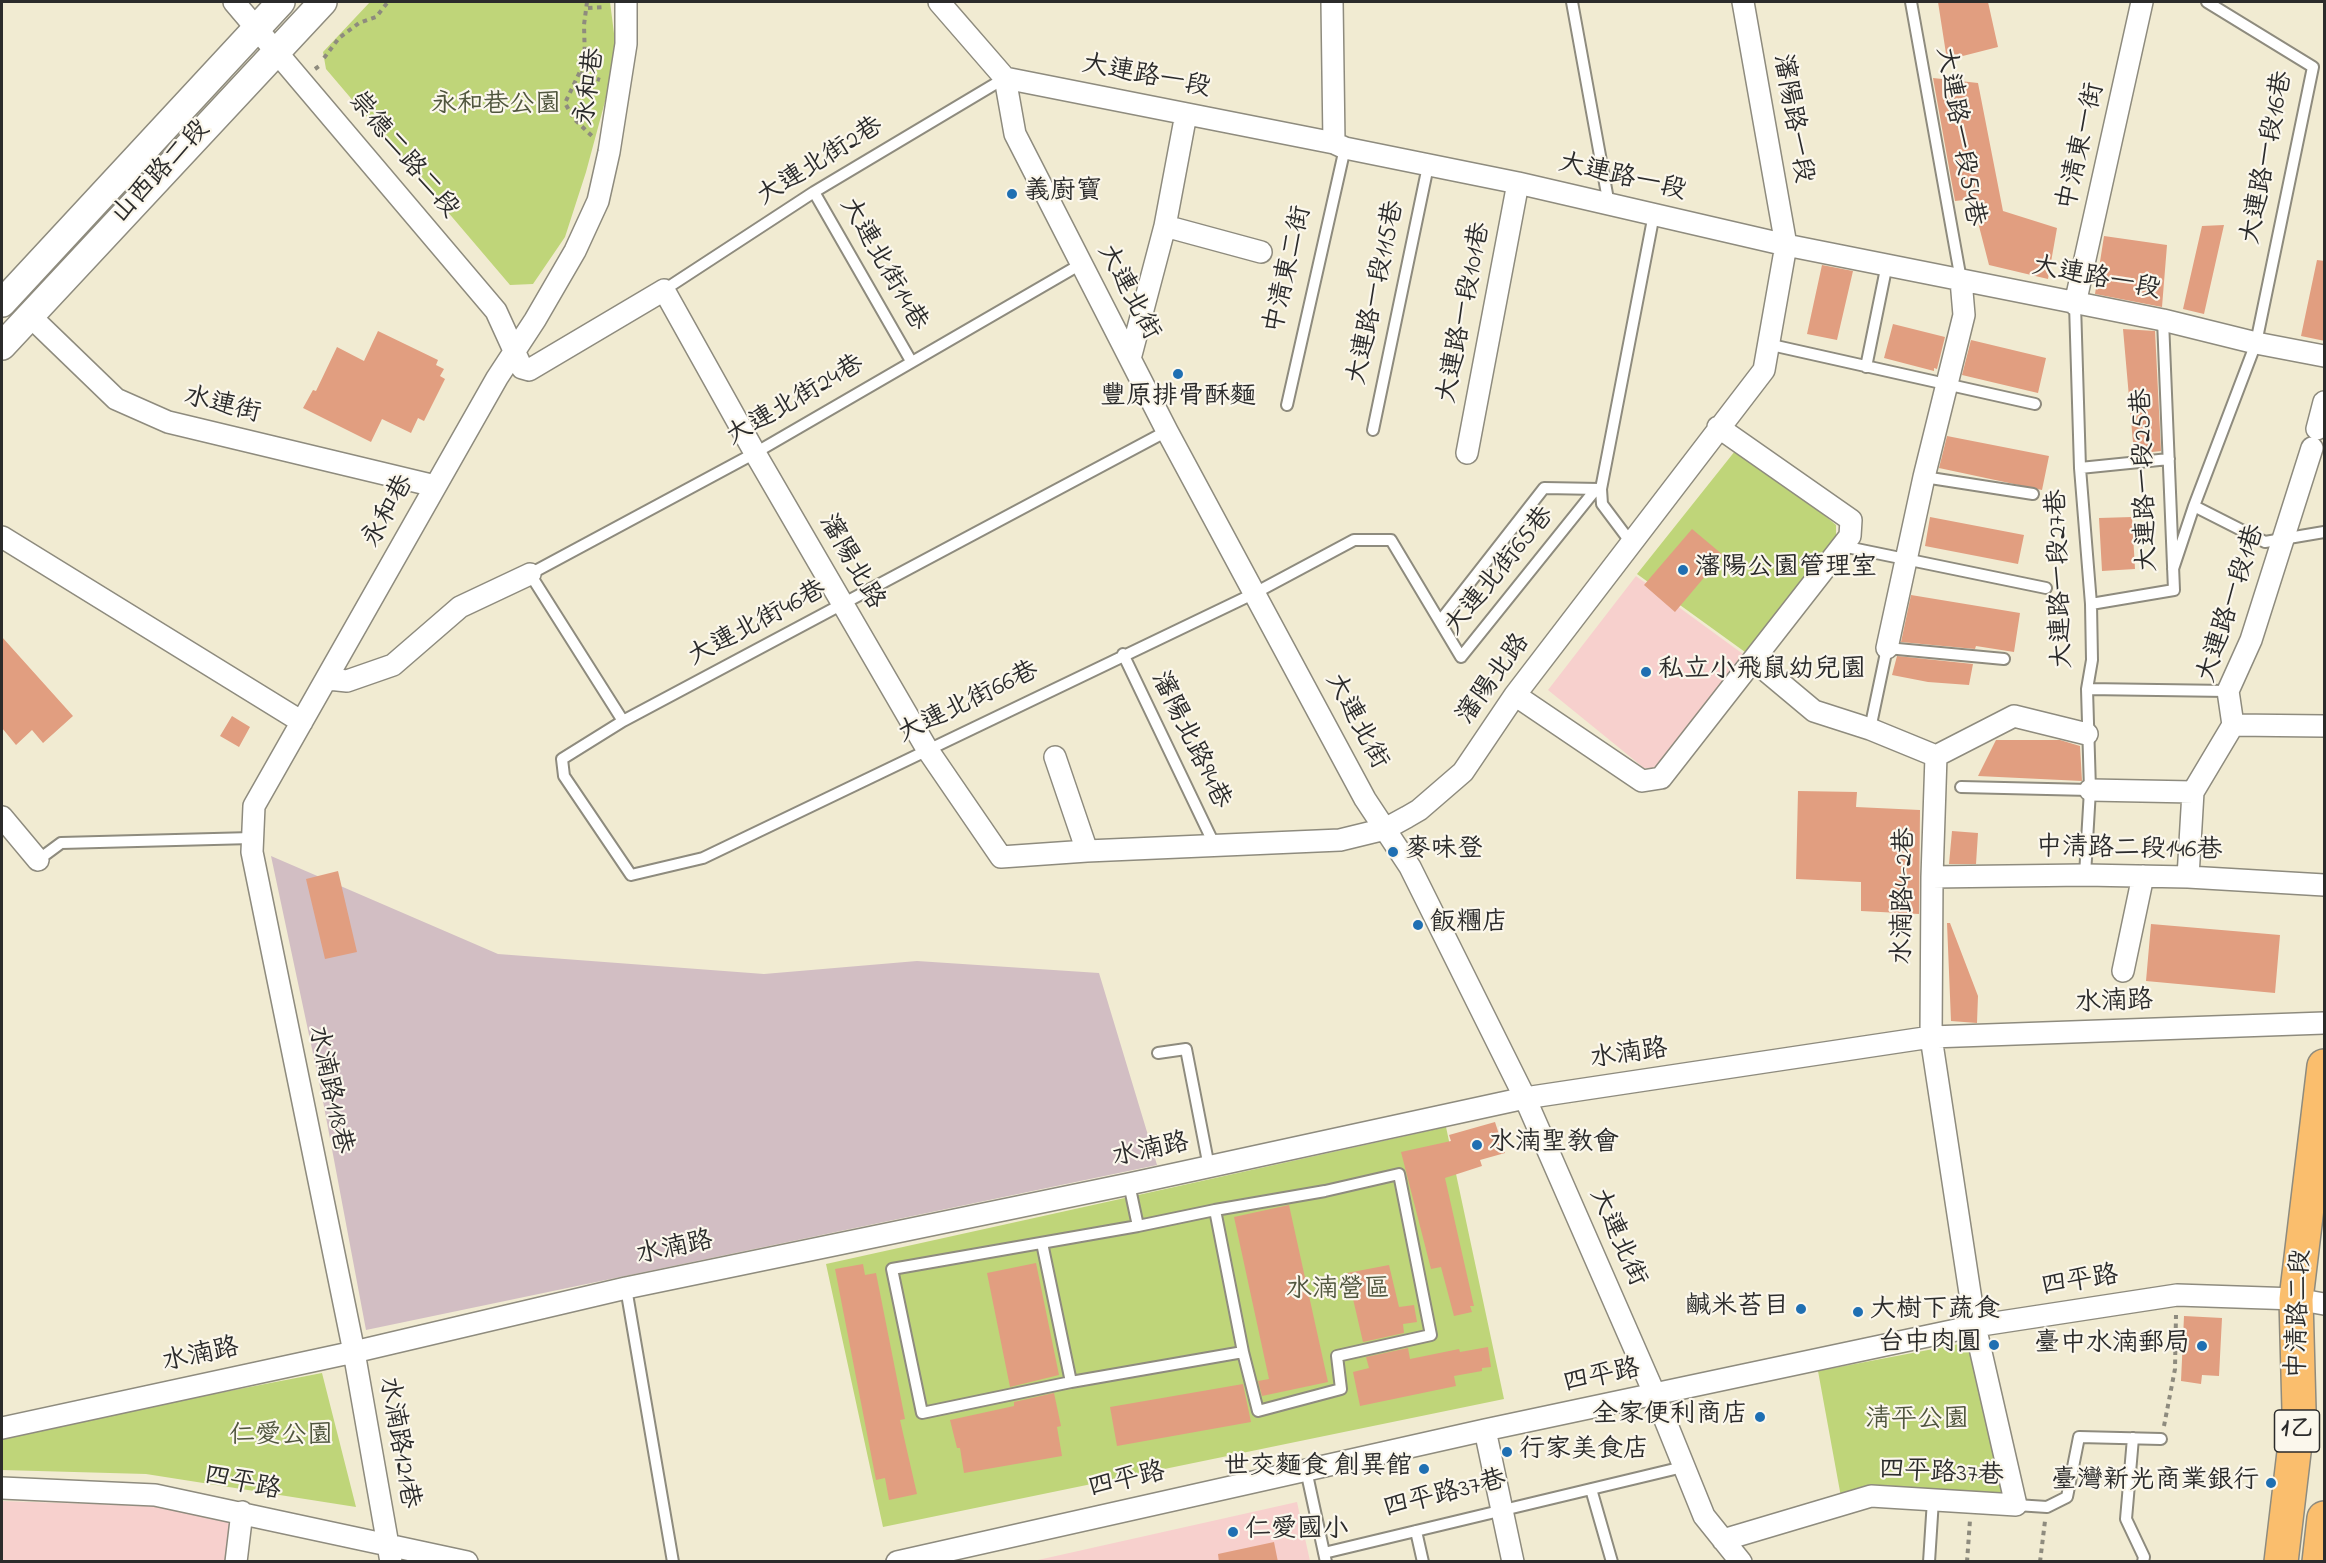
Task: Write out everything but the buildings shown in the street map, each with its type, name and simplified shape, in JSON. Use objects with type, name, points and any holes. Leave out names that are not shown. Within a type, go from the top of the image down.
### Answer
[{"type":"main road","name":"中清路二段","points":[[2281,1562],[2310,1302],[2325,1066]]},
{"type":"main road","points":[[2319,1562],[2325,1518]]},
{"type":"street","name":"崇德二路二段","points":[[234,2],[496,311],[515,352]]},
{"type":"street","name":"山西路二段","points":[[4,295],[281,2]]},
{"type":"street","name":"山西路二段","points":[[2,346],[323,2]]},
{"type":"street","points":[[939,2],[1005,78]]},
{"type":"street","name":"中清東二街","points":[[1332,2],[1340,145]]},
{"type":"street","name":"瀋陽路一段","points":[[1743,2],[1786,245]]},
{"type":"street","name":"中清東一街","points":[[2075,304],[2142,2]]},
{"type":"street","name":"永和巷","points":[[252,838],[254,806],[497,378],[575,251],[598,201],[618,106],[626,44],[616,4]]},
{"type":"street","name":"大連路一段","points":[[1005,78],[1340,145],[1428,166],[1518,183],[1786,245],[2163,320],[2256,343],[2325,356]]},
{"type":"street","name":"大連北街","points":[[1005,78],[1016,134],[1081,264],[1131,355],[1167,431],[1365,799],[1410,867],[1525,1098],[1656,1395]]},
{"type":"street","points":[[1131,355],[1165,226],[1186,114]]},
{"type":"street","name":"大連路一段101巷","points":[[1467,453],[1518,183]]},
{"type":"street","points":[[1165,226],[1260,252]]},
{"type":"street","name":"瀋陽北路","points":[[664,290],[755,453],[927,749],[1001,857],[1087,850],[1215,847],[1340,840],[1385,829],[1419,810],[1463,772],[1515,694],[1764,370],[1786,245]]},
{"type":"street","points":[[1887,648],[1924,477],[1964,315],[1960,280]]},
{"type":"street","points":[[515,352],[522,368],[529,370],[664,290]]},
{"type":"street","name":"水連街","points":[[30,316],[116,399],[168,422],[435,486]]},
{"type":"street","name":"大連路一段1巷","points":[[2233,725],[2228,691],[2251,640],[2325,402]]},
{"type":"street","points":[[1515,694],[1642,781],[1661,778],[1850,536],[1851,520],[1718,427]]},
{"type":"street","points":[[2,537],[302,722]]},
{"type":"street","points":[[328,679],[347,681],[393,665],[460,607],[531,574]]},
{"type":"street","points":[[1753,660],[1814,711],[1870,729],[1936,756],[2014,716],[2087,734]]},
{"type":"street","points":[[2188,877],[2193,792],[2233,725],[2325,726]]},
{"type":"street","name":"水湳路4-2巷","points":[[1936,756],[1932,877],[1932,1037],[1975,1326]]},
{"type":"street","points":[[1055,757],[1087,850]]},
{"type":"street","points":[[2090,790],[2193,792]]},
{"type":"street","points":[[2,817],[38,860]]},
{"type":"street","name":"水湳路118巷","points":[[252,838],[252,852],[354,1352]]},
{"type":"street","points":[[2123,971],[2143,876]]},
{"type":"street","name":"中清路二段146巷","points":[[1932,877],[2143,876],[2325,885]]},
{"type":"street","name":"水湳路","points":[[2,1428],[354,1352],[626,1287],[1129,1184],[1525,1098],[1932,1037],[2325,1023]]},
{"type":"street","name":"四平路","points":[[897,1562],[1485,1430],[1975,1326],[2177,1295],[2310,1302]]},
{"type":"street","name":"四平路37巷","points":[[1723,1540],[1871,1496],[2016,1505],[1975,1326]]},
{"type":"street","name":"水湳路121巷","points":[[354,1352],[389,1552]]},
{"type":"street","points":[[1656,1395],[1704,1516],[1740,1559]]},
{"type":"street","points":[[1485,1430],[1513,1562]]},
{"type":"street","name":"四平路","points":[[2,1488],[155,1495],[242,1512],[389,1552],[467,1562]]},
{"type":"street","points":[[236,1562],[242,1512]]},
{"type":"lane","points":[[1572,2],[1610,205]]},
{"type":"lane","name":"大連路一段54巷","points":[[1911,2],[1960,280]]},
{"type":"lane","name":"大連路一段16巷","points":[[2207,2],[2313,67],[2256,343]]},
{"type":"lane","name":"大連北街2巷","points":[[664,290],[814,192],[1005,78]]},
{"type":"lane","name":"中清東二街","points":[[1287,405],[1340,145]]},
{"type":"lane","name":"大連路一段115巷","points":[[1373,430],[1428,166]]},
{"type":"lane","name":"大連北街14巷","points":[[814,192],[911,361]]},
{"type":"lane","points":[[1632,544],[1602,504],[1598,489],[1654,214]]},
{"type":"lane","name":"大連北街24巷","points":[[531,574],[755,453],[1081,264]]},
{"type":"lane","points":[[1866,367],[1887,264]]},
{"type":"lane","name":"大連路一段27巷","points":[[2075,304],[2080,468],[2091,604],[2092,660],[2086,689],[2090,790],[2085,875]]},
{"type":"lane","name":"大連路一段25巷","points":[[2091,604],[2174,590],[2163,320]]},
{"type":"lane","points":[[2173,568],[2256,343]]},
{"type":"lane","points":[[1767,344],[1946,386],[2035,404]]},
{"type":"lane","name":"大連北街46巷","points":[[562,759],[623,721],[1167,431]]},
{"type":"lane","name":"大連路一段27巷","points":[[2080,468],[2169,459]]},
{"type":"lane","points":[[1924,477],[2033,494]]},
{"type":"lane","points":[[1440,621],[1544,488],[1598,489]]},
{"type":"lane","name":"大連北街65巷","points":[[1256,593],[1354,540],[1391,540],[1461,657],[1598,489]]},
{"type":"lane","points":[[2194,506],[2265,542],[2325,532]]},
{"type":"lane","points":[[1842,546],[2046,588]]},
{"type":"lane","points":[[531,574],[623,721]]},
{"type":"lane","name":"大連北街66巷","points":[[562,759],[564,776],[631,875],[703,858],[1123,654],[1256,593]]},
{"type":"lane","points":[[1870,729],[1887,648],[2004,659]]},
{"type":"lane","name":"瀋陽北路94巷","points":[[1123,654],[1215,847]]},
{"type":"lane","points":[[2086,689],[2228,691]]},
{"type":"lane","points":[[1962,787],[2090,790]]},
{"type":"lane","points":[[38,860],[61,843],[252,838]]},
{"type":"lane","points":[[1158,1053],[1186,1049],[1209,1167]]},
{"type":"lane","points":[[1215,1210],[1243,1352],[1258,1411],[1341,1389],[1337,1356],[1431,1335],[1399,1174],[1325,1191],[1215,1210],[1138,1226],[892,1269],[922,1413],[1071,1382],[1243,1352]]},
{"type":"lane","points":[[1129,1184],[1138,1226]]},
{"type":"lane","points":[[1042,1243],[1071,1382]]},
{"type":"lane","points":[[626,1287],[673,1562]]},
{"type":"lane","points":[[2016,1505],[2046,1507],[2067,1497],[2079,1437],[2161,1439]]},
{"type":"lane","points":[[2133,1438],[2126,1519],[2144,1562]]},
{"type":"lane","name":"四平路37巷","points":[[1325,1557],[1416,1531],[1683,1467]]},
{"type":"lane","points":[[1306,1470],[1325,1557]]},
{"type":"lane","points":[[1592,1489],[1612,1562]]},
{"type":"lane","points":[[1929,1562],[1933,1500]]},
{"type":"lane","points":[[1416,1531],[1423,1562]]},
{"type":"path","points":[[324,58],[339,38],[359,23],[376,17],[388,2]]},
{"type":"path","points":[[587,2],[584,25],[585,62],[565,103],[574,119],[592,136]]},
{"type":"path","points":[[588,8],[616,4]]},
{"type":"path","points":[[580,73],[604,81]]},
{"type":"path","points":[[2161,1439],[2175,1368],[2177,1295]]},
{"type":"path","points":[[1967,1562],[1971,1503]]},
{"type":"path","points":[[2040,1562],[2046,1507]]},
{"type":"shaded area","name":"私立小飛鼠幼兒園","points":[[1636,576],[1743,654],[1657,768],[1644,768],[1548,690]]},
{"type":"shaded area","points":[[271,856],[498,954],[764,974],[917,961],[1099,973],[1157,1165],[366,1330],[322,1096]]},
{"type":"shaded area","points":[[2,1501],[154,1506],[231,1522],[225,1561],[2,1562]]},
{"type":"shaded area","name":"仁愛國小","points":[[1297,1502],[1310,1561],[1029,1562]]},
{"type":"green space","name":"永和巷公園","points":[[370,2],[610,2],[617,57],[586,172],[565,237],[533,284],[510,285],[326,69],[323,52]]},
{"type":"green space","points":[[1745,450],[1836,525],[1836,538],[1745,652],[1637,574],[1735,451]]},
{"type":"green space","name":"水湳營區","points":[[1446,1127],[1504,1399],[883,1527],[826,1264]]},
{"type":"green space","name":"清平公園","points":[[1970,1342],[2003,1496],[1841,1497],[1818,1371]]},
{"type":"green space","name":"仁愛公園","points":[[322,1373],[356,1507],[146,1474],[2,1470],[2,1435]]},
{"type":"place","name":"義廚寶","points":[[1012,194]]},
{"type":"place","name":"豐原排骨酥麵","points":[[1178,374]]},
{"type":"place","name":"瀋陽公園管理室","points":[[1683,570]]},
{"type":"place","name":"私立小飛鼠幼兒園","points":[[1646,672]]},
{"type":"place","name":"麥味登","points":[[1393,852]]},
{"type":"place","name":"飯糰店","points":[[1418,925]]},
{"type":"place","name":"水湳聖教會","points":[[1477,1145]]},
{"type":"place","name":"鹹米苔目","points":[[1801,1309]]},
{"type":"place","name":"大樹下蔬食","points":[[1858,1312]]},
{"type":"place","name":"台中肉圓","points":[[1994,1345]]},
{"type":"place","name":"臺中水湳郵局","points":[[2202,1346]]},
{"type":"place","name":"全家便利商店","points":[[1760,1417]]},
{"type":"place","name":"行家美食店","points":[[1507,1452]]},
{"type":"place","name":"世交麵食 創異館","points":[[1424,1469]]},
{"type":"place","name":"臺灣新光商業銀行","points":[[2271,1483]]},
{"type":"place","name":"仁愛國小","points":[[1233,1532]]}]
